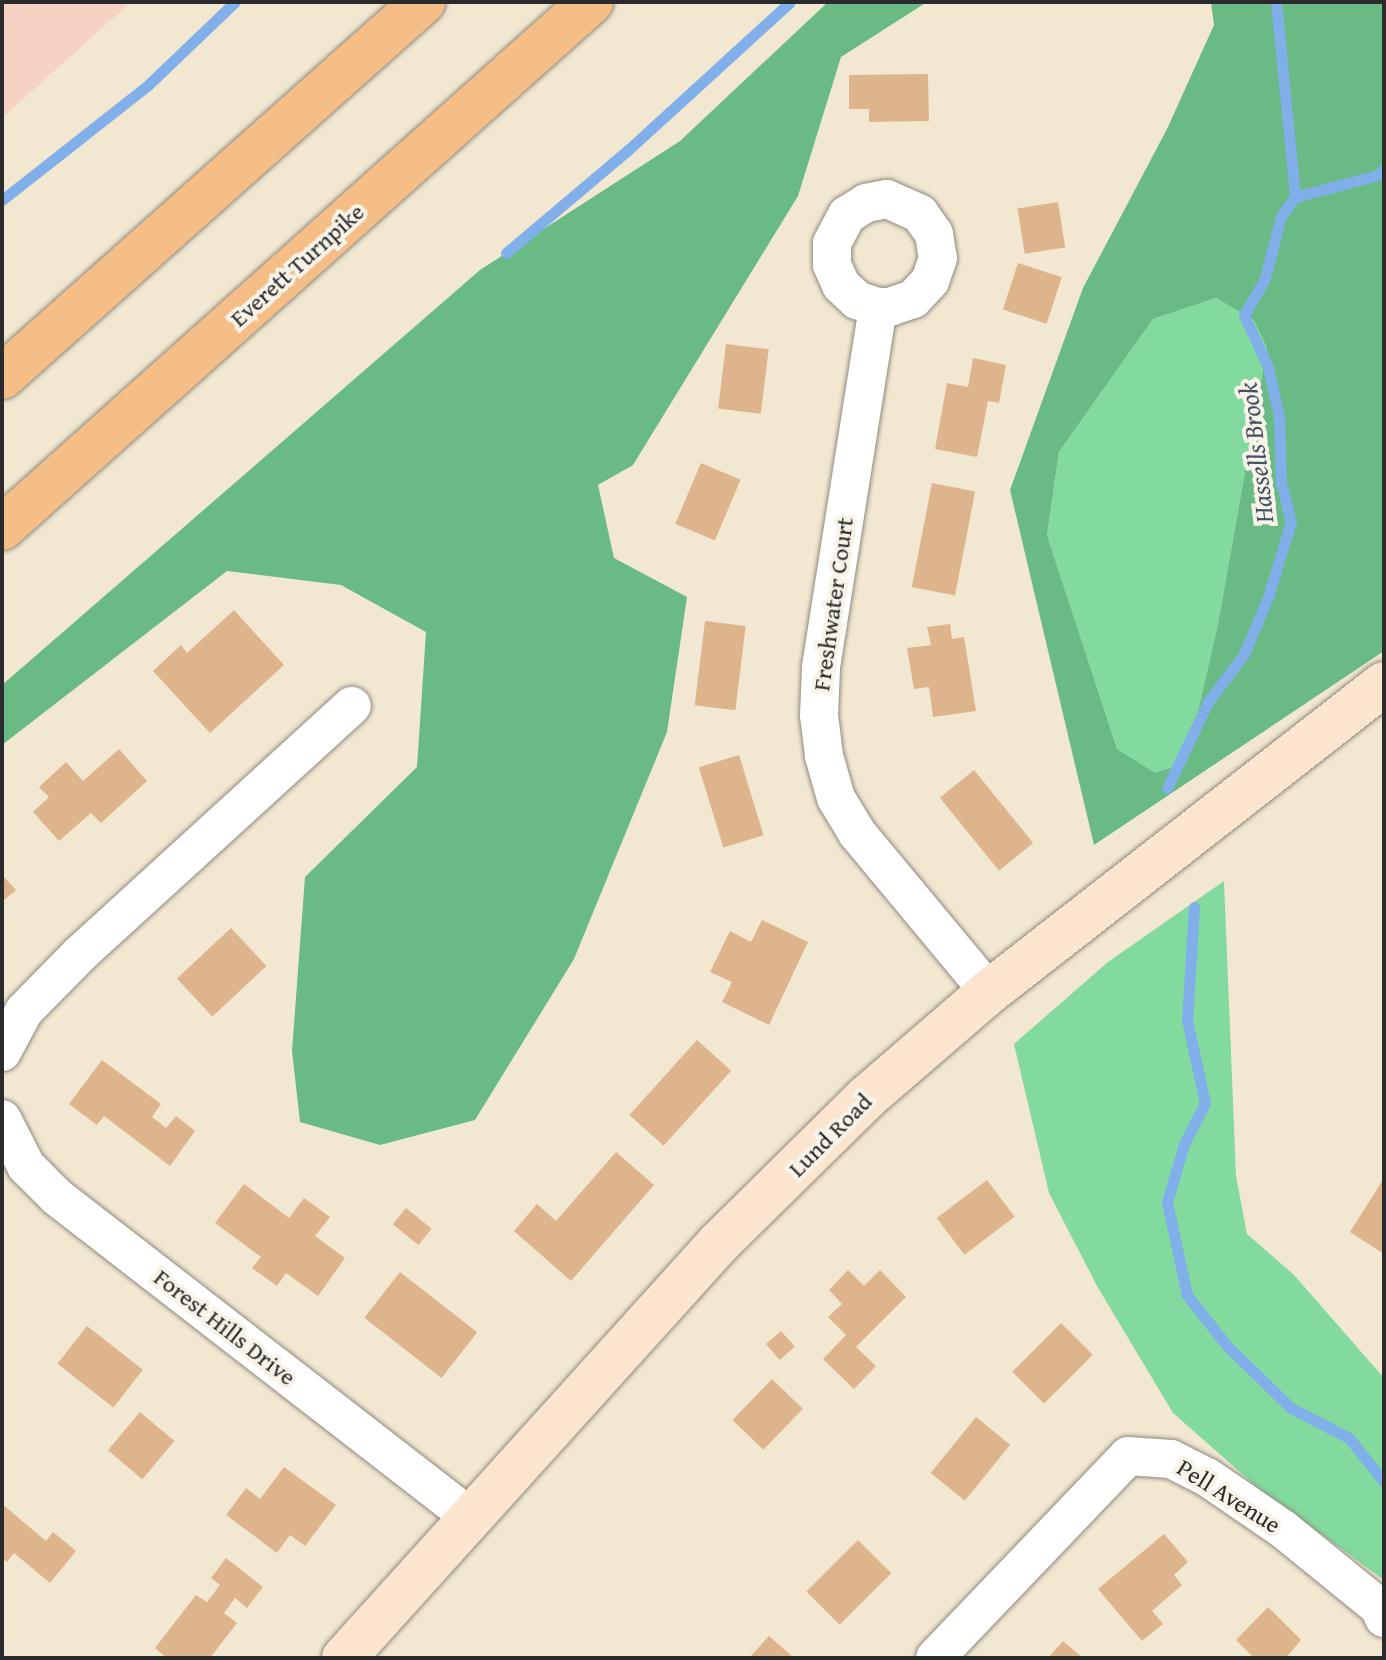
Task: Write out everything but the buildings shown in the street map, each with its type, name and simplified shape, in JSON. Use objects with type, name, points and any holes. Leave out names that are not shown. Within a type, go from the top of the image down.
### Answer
[{"type":"highway","points":[[2,377],[423,2]]},
{"type":"highway","name":"Everett Turnpike","points":[[2,528],[591,2]]},
{"type":"street","name":"Freshwater Court","points":[[878,307],[821,668],[819,715],[824,756],[836,798],[857,833],[989,992]]},
{"type":"street","name":"Lund Road","points":[[344,1658],[718,1244],[866,1098],[989,992],[1384,684]]},
{"type":"street","points":[[2,1052],[24,1011],[80,954],[352,706]]},
{"type":"street","name":"Forest Hills Drive","points":[[2,1119],[26,1166],[57,1197],[470,1517]]},
{"type":"street","name":"Pell Avenue","points":[[935,1658],[1128,1456],[1171,1459],[1207,1477],[1283,1529],[1379,1607],[1384,1618]]},
{"type":"shaded area","points":[[2,2],[131,2],[2,118]]},
{"type":"green space","points":[[828,2],[927,2],[841,57],[798,196],[633,465],[598,485],[614,558],[687,597],[667,732],[574,959],[475,1120],[380,1145],[300,1122],[292,1051],[305,877],[417,767],[426,632],[341,585],[227,571],[2,745],[2,685],[480,270],[680,141]]},
{"type":"green space","points":[[1211,2],[1384,2],[1384,651],[1094,845],[1010,490],[1083,288],[1167,129],[1214,25]],"holes":[[[1216,298],[1254,320],[1267,348],[1218,624],[1186,763],[1155,773],[1117,749],[1047,535],[1059,452],[1153,319]]]},
{"type":"green space","points":[[1216,298],[1255,320],[1267,348],[1218,624],[1186,763],[1155,774],[1117,749],[1047,535],[1059,452],[1153,319]]},
{"type":"green space","points":[[1224,881],[1236,1176],[1247,1234],[1294,1275],[1384,1378],[1384,1580],[1257,1487],[1173,1413],[1097,1286],[1049,1193],[1014,1044],[1108,962]]},
{"type":"waterway","points":[[2,200],[148,85],[235,2]]},
{"type":"waterway","points":[[506,253],[628,150],[790,2]]},
{"type":"waterway","points":[[1276,2],[1295,197]]},
{"type":"waterway","name":"Hassells Brook","points":[[1167,788],[1208,702],[1244,654],[1268,597],[1291,522],[1281,482],[1279,416],[1268,367],[1244,315],[1264,281],[1281,216],[1295,197],[1378,175],[1384,169]]},
{"type":"waterway","name":"Hassells Brook","points":[[1194,907],[1187,1020],[1205,1103],[1184,1144],[1167,1202],[1187,1295],[1227,1346],[1291,1408],[1349,1438],[1384,1482]]}]
